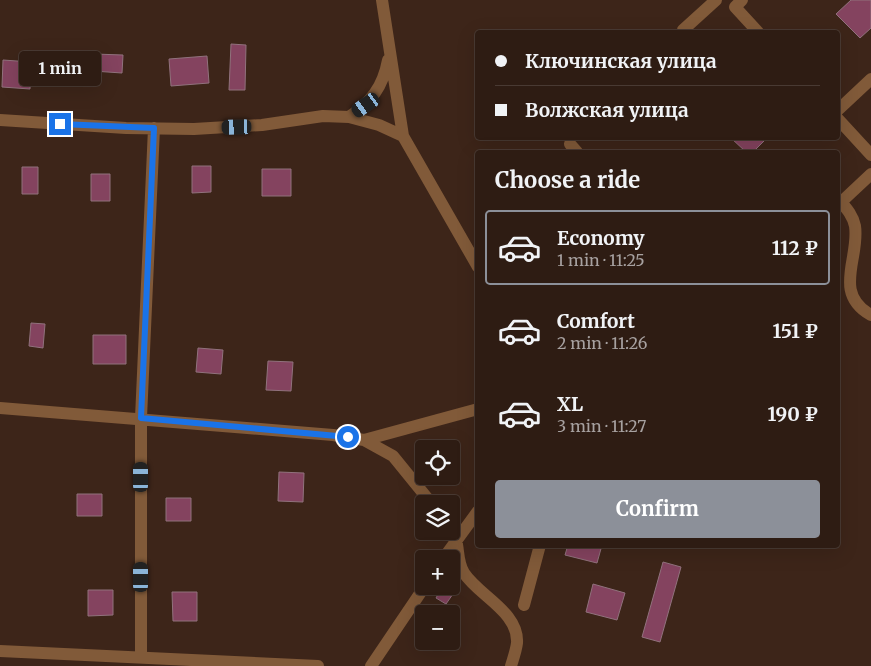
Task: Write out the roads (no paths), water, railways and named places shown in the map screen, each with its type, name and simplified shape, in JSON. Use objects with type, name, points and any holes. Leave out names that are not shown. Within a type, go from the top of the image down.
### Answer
[{"type":"street","points":[[382,0],[403,136],[475,262]]},
{"type":"street","points":[[683,30],[716,0]]},
{"type":"street","points":[[735,2],[756,30]]},
{"type":"street","points":[[348,117],[366,105],[378,91],[385,76],[390,52]]},
{"type":"street","points":[[840,108],[871,79]]},
{"type":"street","points":[[0,120],[154,128],[237,127],[323,116],[348,117],[379,125],[403,136]]},
{"type":"street","points":[[840,121],[871,155]]},
{"type":"street","points":[[141,656],[141,418],[154,128]]},
{"type":"street","points":[[840,203],[871,174]]},
{"type":"street","points":[[840,205],[850,213],[854,224],[850,292],[861,309],[871,315]]},
{"type":"street","points":[[0,408],[141,418],[333,435],[364,440],[393,456],[425,495]]},
{"type":"street","points":[[364,440],[475,409]]},
{"type":"street","points":[[460,528],[475,514]]},
{"type":"street","points":[[455,540],[464,573],[509,619],[515,630],[517,643],[511,666]]},
{"type":"street","points":[[524,605],[539,548]]},
{"type":"street","points":[[371,666],[419,595]]},
{"type":"street","points":[[0,650],[318,666]]}]
